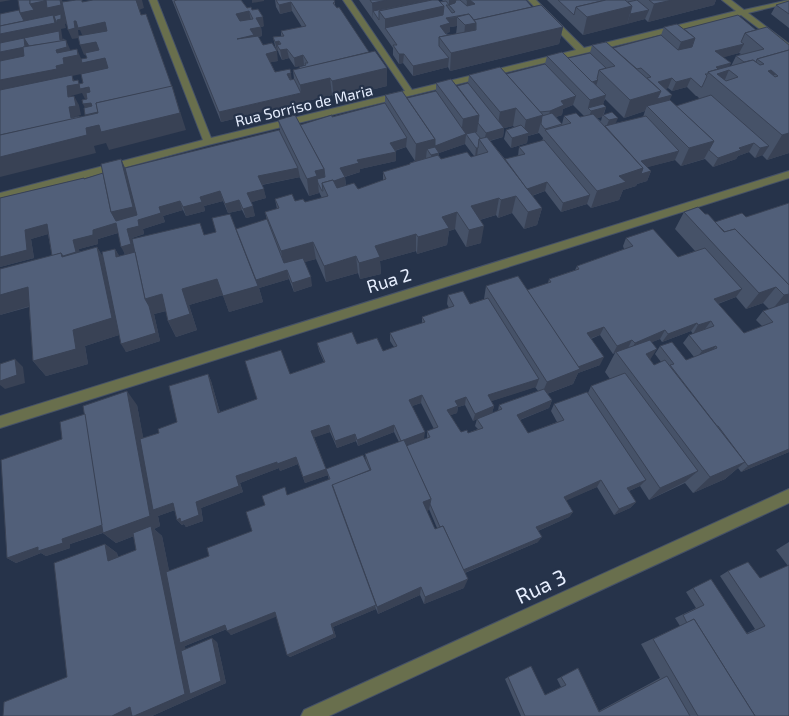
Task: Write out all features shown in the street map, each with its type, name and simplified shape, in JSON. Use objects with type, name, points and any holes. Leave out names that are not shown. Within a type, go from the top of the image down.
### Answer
[{"type":"street","points":[[153,0],[208,142]]},
{"type":"street","points":[[347,0],[411,94]]},
{"type":"street","points":[[532,0],[582,51]]},
{"type":"street","points":[[726,0],[789,48]]},
{"type":"street","name":"Rua Sorriso de Maria","points":[[0,196],[208,142],[411,94],[789,0]]},
{"type":"street","name":"Rua 2","points":[[0,422],[789,174]]},
{"type":"street","name":"Rua 3","points":[[310,716],[789,496]]},
{"type":"building","points":[[18,0],[30,0],[34,10],[20,13]]},
{"type":"building","points":[[30,0],[44,0],[44,1],[30,4]]},
{"type":"building","points":[[46,0],[60,0],[61,5],[47,8]]},
{"type":"building","points":[[82,0],[82,2],[93,0],[136,0],[141,15],[146,14],[172,87],[96,103],[98,112],[85,115],[84,108],[92,106],[91,103],[83,104],[82,100],[87,99],[86,93],[90,92],[89,87],[80,89],[79,84],[83,83],[81,74],[108,68],[105,58],[82,63],[81,59],[87,58],[85,53],[99,50],[96,42],[80,45],[78,36],[107,31],[105,22],[78,28],[76,21],[74,21],[75,28],[68,30],[62,2]]},
{"type":"building","points":[[241,0],[247,8],[251,7],[252,10],[258,9],[263,17],[256,18],[261,27],[250,29],[254,35],[237,39],[258,36],[263,45],[272,43],[277,51],[266,54],[275,72],[290,69],[291,73],[287,74],[290,80],[294,79],[301,93],[219,112],[174,1]],"holes":[[[249,11],[253,19],[240,21],[236,14]]]},
{"type":"building","points":[[276,0],[334,0],[335,2],[333,3],[337,8],[339,7],[369,52],[300,69],[299,67],[308,63],[303,55],[294,58],[287,49],[280,50],[277,45],[281,44],[279,41],[275,42],[273,37],[284,36],[281,31],[306,26],[291,2],[279,5]]},
{"type":"building","points":[[370,0],[387,0],[372,3]]},
{"type":"building","points":[[432,0],[379,11],[379,20],[373,11]]},
{"type":"building","points":[[438,0],[444,6],[385,19],[379,11]]},
{"type":"building","points":[[456,0],[460,0],[467,6],[475,4],[470,0],[526,0],[532,7],[474,20],[469,14],[446,18],[450,23],[440,26],[446,34],[450,35],[439,37],[439,46],[449,58],[413,66],[404,54],[399,54],[393,45],[397,45],[385,28],[443,15],[444,6],[440,2],[446,1],[449,5],[455,3]],"holes":[[[446,5],[449,5],[455,12],[452,13]]]},
{"type":"building","points":[[558,0],[606,0],[576,7],[574,15]]},
{"type":"building","points":[[606,0],[625,0],[632,6],[587,17],[576,7]]},
{"type":"building","points":[[637,0],[649,10],[630,14],[632,6],[628,2]]},
{"type":"building","points":[[649,0],[672,0],[654,4]]},
{"type":"building","points":[[789,1],[789,14],[776,5]]},
{"type":"building","points":[[541,5],[563,27],[451,53],[439,37],[476,30],[474,20]]},
{"type":"building","points":[[19,10],[24,21],[0,26],[0,14]]},
{"type":"building","points":[[61,14],[61,19],[57,20],[57,24],[54,16]]},
{"type":"building","points":[[469,14],[476,23],[465,25],[457,17]]},
{"type":"building","points":[[53,15],[55,23],[0,34],[0,26]]},
{"type":"building","points":[[738,15],[756,30],[745,33],[741,42],[744,44],[715,51],[731,63],[716,67],[718,69],[705,74],[707,76],[702,87],[691,78],[676,82],[672,78],[658,82],[672,95],[657,99],[661,91],[647,78],[651,77],[641,68],[637,69],[613,48],[661,35],[678,50],[692,47],[695,38],[684,29]]},
{"type":"building","points":[[677,24],[695,38],[681,42],[664,27]]},
{"type":"building","points":[[767,27],[789,45],[789,50],[757,59],[756,62],[753,60],[744,62],[736,56],[764,49],[745,33]]},
{"type":"building","points":[[59,31],[60,40],[64,39],[65,41],[29,46],[24,38]]},
{"type":"building","points":[[24,38],[25,47],[0,52],[0,43]]},
{"type":"building","points":[[66,40],[67,47],[56,50],[57,53],[77,49],[78,55],[63,58],[64,64],[56,66],[57,69],[0,80],[0,61],[24,56],[23,47]]},
{"type":"building","points":[[606,42],[661,91],[630,100],[599,70],[615,66],[592,45]]},
{"type":"building","points":[[789,50],[789,133],[782,135],[708,72],[753,60],[760,65],[764,64],[757,59]],"holes":[[[729,70],[738,77],[726,81],[717,74]],[[771,70],[778,76],[775,77],[768,71]]]},
{"type":"building","points":[[375,51],[387,68],[332,81],[330,78],[300,85],[293,70]]},
{"type":"building","points":[[562,52],[606,95],[590,100],[547,56]]},
{"type":"building","points":[[590,53],[606,68],[599,70],[598,80],[592,82],[568,58]]},
{"type":"building","points":[[545,64],[576,96],[561,101],[564,105],[550,111],[540,112],[506,74]]},
{"type":"building","points":[[500,67],[543,115],[526,120],[516,108],[500,112],[469,75]]},
{"type":"building","points":[[72,75],[73,81],[78,80],[79,84],[67,86],[68,97],[74,96],[76,106],[69,107],[71,118],[79,116],[80,118],[0,135],[0,90]]},
{"type":"building","points":[[451,79],[479,115],[463,119],[436,83]]},
{"type":"building","points":[[468,83],[504,128],[486,133],[478,123],[479,115],[457,86]]},
{"type":"building","points":[[172,86],[180,113],[101,132],[99,125],[86,128],[87,135],[0,157],[0,135],[98,113],[96,103]]},
{"type":"building","points":[[402,91],[435,139],[416,144],[385,95]]},
{"type":"building","points":[[436,91],[466,134],[435,146],[435,139],[407,98]]},
{"type":"building","points":[[711,95],[769,146],[760,148],[754,143],[718,158],[709,150],[714,141],[676,106]]},
{"type":"building","points":[[670,100],[714,141],[689,148],[647,106]]},
{"type":"building","points":[[385,103],[407,138],[390,143],[396,152],[357,160],[359,163],[340,168],[345,177],[322,183],[322,191],[317,179],[325,177],[324,169],[300,125],[332,115],[332,117]]},
{"type":"building","points":[[603,104],[606,107],[591,111],[588,108]]},
{"type":"building","points":[[612,112],[618,118],[609,120],[603,115]]},
{"type":"building","points":[[552,113],[562,124],[545,129],[541,124],[542,116]]},
{"type":"building","points":[[576,113],[580,117],[593,114],[643,168],[619,176],[626,182],[597,191],[545,130],[571,123],[564,116]]},
{"type":"building","points":[[295,115],[324,169],[315,171],[317,176],[307,179],[278,120]]},
{"type":"building","points":[[646,116],[679,151],[641,161],[651,171],[641,174],[643,168],[605,126]]},
{"type":"building","points":[[521,125],[529,133],[512,138],[506,130]]},
{"type":"building","points":[[279,130],[298,168],[258,176],[264,189],[247,193],[253,206],[243,209],[239,200],[225,204],[220,191],[200,197],[202,202],[183,207],[180,201],[159,207],[161,213],[138,220],[139,226],[127,229],[131,244],[121,247],[116,223],[93,230],[93,235],[73,240],[76,252],[63,256],[61,253],[52,256],[47,224],[25,230],[27,250],[0,257],[0,198],[103,173],[111,212],[116,221],[137,215],[125,168]]},
{"type":"building","points":[[475,132],[481,139],[479,139],[478,148],[476,148],[466,134]]},
{"type":"building","points":[[487,137],[542,208],[528,212],[516,196],[501,200],[499,198],[471,206],[484,226],[469,230],[457,212],[442,217],[449,228],[418,237],[416,234],[375,246],[380,257],[359,263],[356,256],[324,266],[313,242],[281,251],[265,212],[279,208],[275,199],[292,194],[295,201],[303,199],[305,202],[328,196],[322,183],[333,180],[337,188],[354,183],[358,189],[386,179],[383,172],[438,155],[441,159],[467,152],[471,157],[488,152],[479,139]]},
{"type":"building","points":[[544,140],[590,195],[563,203],[547,182],[527,189],[505,159],[525,154],[519,147]]},
{"type":"building","points":[[435,147],[439,153],[431,155],[427,149]]},
{"type":"building","points":[[121,159],[133,207],[111,212],[101,164]]},
{"type":"building","points":[[789,203],[789,285],[735,229],[725,232],[715,222],[742,213],[746,217]]},
{"type":"building","points":[[698,207],[705,214],[708,214],[724,232],[735,229],[789,285],[789,294],[784,295],[776,287],[759,293],[684,212]]},
{"type":"building","points":[[230,214],[258,286],[223,296],[217,279],[182,289],[190,314],[168,321],[162,294],[145,299],[132,239],[200,223],[204,235],[216,232],[212,218]]},
{"type":"building","points":[[267,219],[284,263],[303,258],[311,277],[292,283],[287,270],[256,280],[236,229]]},
{"type":"building","points":[[653,229],[678,257],[705,248],[742,289],[714,299],[744,333],[773,322],[763,311],[789,302],[789,449],[748,466],[670,365],[674,364],[660,346],[672,342],[686,360],[717,348],[716,346],[702,351],[689,335],[714,326],[711,321],[698,325],[697,323],[668,334],[665,330],[635,343],[632,340],[617,346],[604,327],[587,333],[604,357],[578,367],[527,290],[551,282],[549,279],[579,269],[577,266],[633,246],[626,238]]},
{"type":"building","points":[[97,247],[112,318],[73,330],[76,349],[33,361],[28,287],[0,295],[0,269],[61,253],[62,257]]},
{"type":"building","points":[[115,249],[116,257],[135,252],[145,299],[149,306],[156,333],[121,344],[102,252]]},
{"type":"building","points":[[518,276],[580,369],[547,382],[486,286]]},
{"type":"building","points":[[463,291],[470,304],[488,298],[539,379],[488,395],[494,406],[475,414],[466,397],[455,401],[458,406],[447,410],[461,432],[467,430],[468,433],[483,428],[477,419],[502,409],[499,405],[544,389],[552,400],[517,415],[528,433],[564,420],[554,404],[587,392],[646,480],[627,488],[636,502],[619,509],[601,480],[564,497],[573,512],[536,527],[542,537],[463,570],[443,526],[440,527],[430,504],[431,499],[406,446],[430,437],[427,431],[438,427],[422,395],[409,400],[425,432],[401,441],[394,425],[357,440],[355,434],[335,441],[329,425],[311,431],[326,469],[303,477],[296,457],[236,476],[239,486],[196,502],[199,515],[181,522],[180,518],[177,520],[173,503],[153,510],[140,439],[159,433],[158,429],[177,422],[169,386],[208,374],[218,413],[257,399],[245,361],[281,350],[290,374],[325,362],[317,343],[352,332],[357,344],[377,338],[383,351],[397,346],[390,333],[425,322],[422,317],[454,306],[448,295]]},
{"type":"building","points":[[650,340],[657,349],[646,354],[654,365],[665,360],[745,462],[710,477],[616,352]]},
{"type":"building","points":[[15,359],[17,375],[0,381],[0,364]]},
{"type":"building","points":[[625,373],[698,471],[660,488],[591,386]]},
{"type":"building","points":[[127,391],[150,516],[103,533],[83,406]]},
{"type":"building","points":[[85,414],[102,525],[62,539],[63,543],[38,551],[38,547],[7,558],[1,460],[62,439],[60,422]]},
{"type":"building","points":[[404,440],[431,499],[423,502],[435,529],[443,526],[468,579],[425,597],[421,587],[377,607],[332,484],[371,470],[365,454]]},
{"type":"building","points":[[363,455],[370,470],[332,485],[376,605],[331,624],[334,634],[287,655],[275,612],[227,631],[225,625],[180,643],[166,572],[209,556],[207,548],[252,531],[246,512],[265,505],[262,496],[285,487],[287,495],[330,479],[326,469]]},
{"type":"building","points":[[151,526],[185,694],[134,716],[132,716],[130,707],[112,716],[3,716],[4,702],[67,677],[54,563],[105,544],[108,561],[136,550],[133,533]]},
{"type":"building","points":[[748,562],[760,578],[789,565],[789,716],[755,716],[694,619],[687,623],[683,615],[704,605],[693,588],[711,579],[747,634],[765,626],[728,571]]},
{"type":"building","points":[[694,619],[755,716],[698,716],[653,639]]},
{"type":"building","points":[[212,638],[221,681],[190,694],[181,651]]},
{"type":"building","points":[[531,666],[545,695],[566,685],[561,677],[578,668],[599,712],[667,676],[690,716],[525,716],[508,677]]}]
